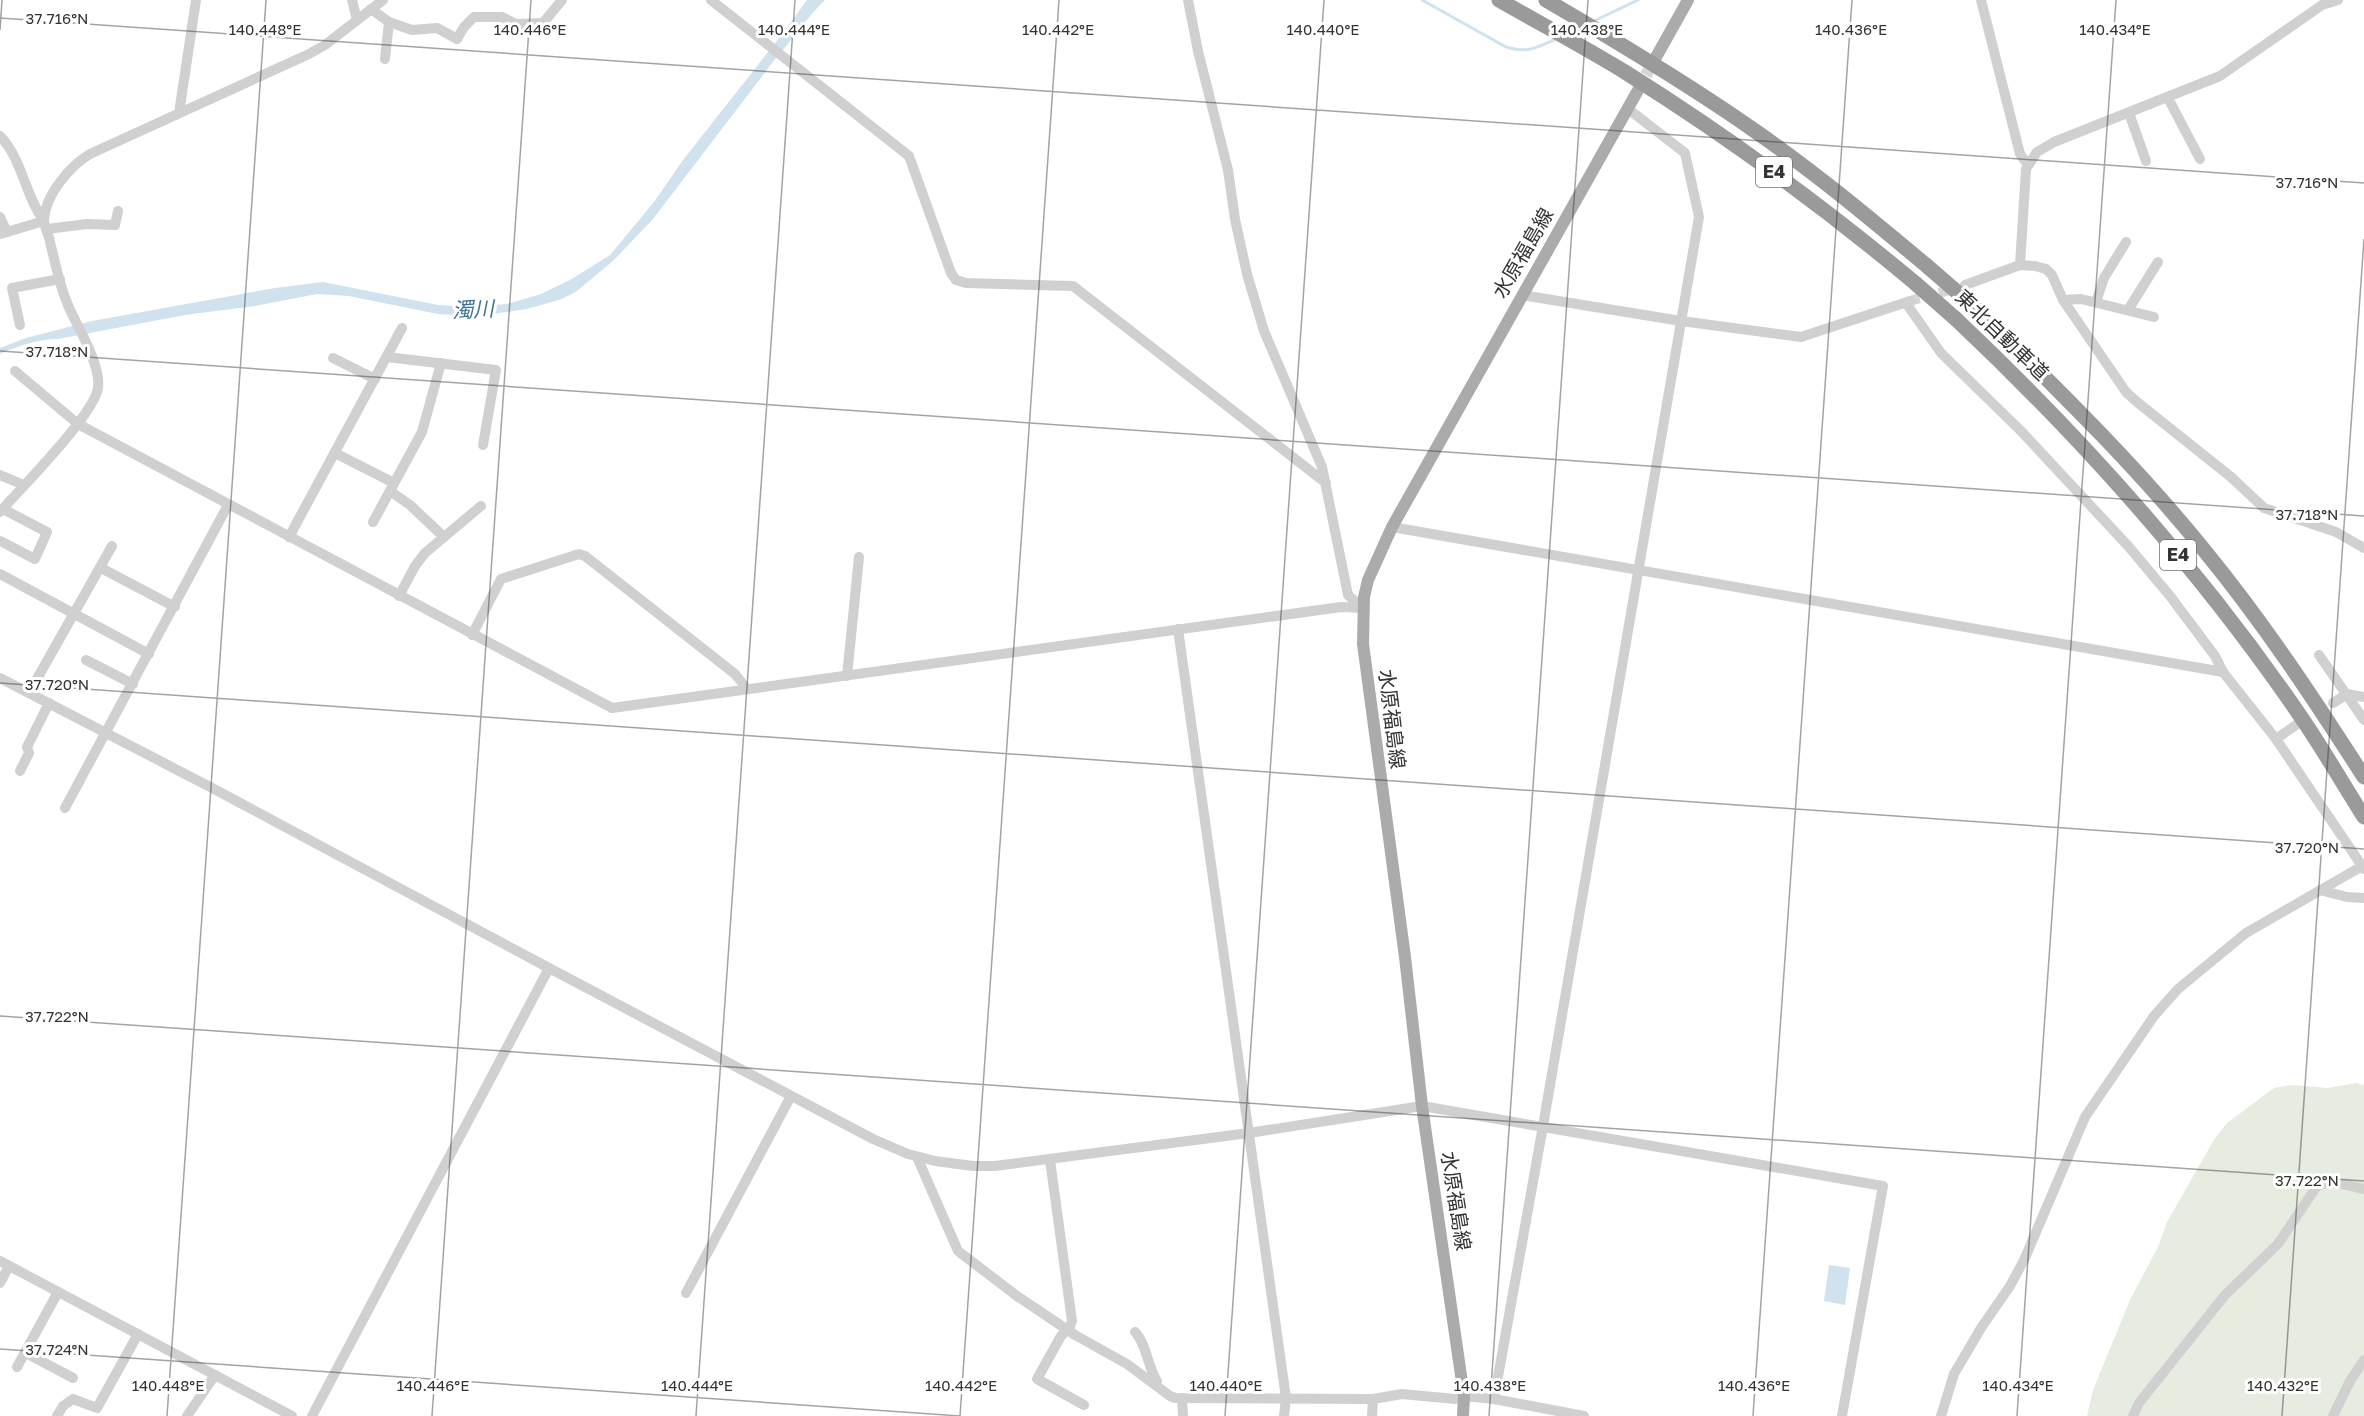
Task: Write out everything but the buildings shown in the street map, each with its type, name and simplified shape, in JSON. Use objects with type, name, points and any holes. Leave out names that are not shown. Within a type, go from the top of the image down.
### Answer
[{"type":"highway","name":"東北自動車道","points":[[1499,0],[1624,72],[1757,160],[1860,236],[1957,320],[2062,423],[2185,563],[2301,717],[2364,817]]},
{"type":"highway","name":"東北自動車道","points":[[1546,0],[1640,54],[1760,134],[1843,196],[1972,305],[2141,476],[2204,549],[2320,707],[2364,777]]},
{"type":"main road","points":[[1655,59],[1688,0]]},
{"type":"main road","name":"水原福島線","points":[[1462,1416],[1464,1396],[1422,1106],[1363,644],[1362,608],[1368,580],[1392,526],[1637,92]]},
{"type":"street","points":[[179,113],[196,0]]},
{"type":"street","points":[[352,0],[357,20]]},
{"type":"street","points":[[46,225],[50,200],[60,183],[81,159],[309,54],[325,45],[383,0]]},
{"type":"street","points":[[370,9],[388,22],[412,30],[437,28],[457,39],[474,17],[502,17],[516,24],[543,23],[562,0]]},
{"type":"street","points":[[711,0],[909,156],[951,273],[956,280],[966,283],[1073,286],[1326,483]]},
{"type":"street","points":[[1188,0],[1198,51],[1228,170],[1235,219],[1247,274],[1264,331],[1322,467],[1348,595],[1362,608]]},
{"type":"street","points":[[1982,0],[2020,154],[2025,161],[2029,162]]},
{"type":"street","points":[[2020,266],[2025,177],[2029,162],[2037,152],[2054,142],[2168,98],[2232,69],[2322,5],[2338,0]]},
{"type":"street","points":[[385,59],[388,22]]},
{"type":"street","points":[[2168,98],[2200,159]]},
{"type":"street","points":[[1494,1399],[1544,1126],[1699,217],[1686,153],[1627,108]]},
{"type":"street","points":[[2129,113],[2146,161]]},
{"type":"street","points":[[0,136],[5,154],[46,225],[60,279],[97,372],[98,389],[93,404],[78,424],[1,511],[47,532],[35,559],[0,542]]},
{"type":"street","points":[[0,217],[3,233],[46,225],[115,225],[118,211]]},
{"type":"street","points":[[2096,302],[2104,278],[2126,242]]},
{"type":"street","points":[[2128,310],[2158,262]]},
{"type":"street","points":[[1965,285],[2020,266],[2046,269],[2052,275],[2063,300],[2126,392],[2136,402],[2230,477],[2264,508],[2336,532],[2364,548]]},
{"type":"street","points":[[20,325],[12,288],[60,279]]},
{"type":"street","points":[[1522,295],[1680,321],[1801,337],[1908,302],[1941,353],[2021,431],[2170,596],[2215,656],[2223,672],[2276,739],[2363,867],[2246,933],[2178,989],[2154,1016],[2085,1117],[2025,1258],[2010,1286],[1981,1328],[1954,1374],[1941,1416]]},
{"type":"street","points":[[2063,300],[2081,299],[2154,317]]},
{"type":"street","points":[[289,537],[402,328]]},
{"type":"street","points":[[387,357],[496,370],[483,445]]},
{"type":"street","points":[[333,358],[375,379]]},
{"type":"street","points":[[372,522],[422,432],[441,363]]},
{"type":"street","points":[[15,371],[78,424],[612,708],[1341,607],[1362,608]]},
{"type":"street","points":[[335,453],[392,487],[444,537]]},
{"type":"street","points":[[0,475],[24,485]]},
{"type":"street","points":[[65,808],[228,505]]},
{"type":"street","points":[[399,596],[415,566],[425,554],[482,506]]},
{"type":"street","points":[[1392,526],[2223,672]]},
{"type":"street","points":[[29,693],[112,546]]},
{"type":"street","points":[[471,635],[501,579],[579,554],[585,556],[735,674],[747,689]]},
{"type":"street","points":[[847,676],[859,557]]},
{"type":"street","points":[[101,568],[175,607]]},
{"type":"street","points":[[0,574],[149,654]]},
{"type":"street","points":[[1178,629],[1286,1398],[1284,1416]]},
{"type":"street","points":[[2319,655],[2364,720]]},
{"type":"street","points":[[86,660],[133,684]]},
{"type":"street","points":[[0,678],[873,1139],[917,1157],[973,1166],[1050,1160],[1249,1133],[1422,1106],[1883,1186],[1842,1416]]},
{"type":"street","points":[[2333,703],[2347,694],[2364,697]]},
{"type":"street","points":[[20,771],[29,753],[27,747],[49,704]]},
{"type":"street","points":[[2276,739],[2296,725]]},
{"type":"street","points":[[2319,890],[2347,897],[2364,898]]},
{"type":"street","points":[[312,1416],[549,968]]},
{"type":"street","points":[[686,1293],[791,1096]]},
{"type":"street","points":[[917,1157],[958,1251],[1017,1296],[1067,1330],[1127,1364],[1170,1396],[1182,1398],[1373,1399],[1402,1394],[1455,1399],[1464,1396],[1494,1399],[1534,1412],[1584,1416]]},
{"type":"street","points":[[1050,1160],[1071,1322],[1037,1379],[1083,1405]]},
{"type":"street","points":[[2133,1416],[2139,1403],[2214,1308],[2278,1244],[2317,1186],[2332,1183],[2364,1189]]},
{"type":"street","points":[[0,1283],[5,1264],[292,1416]]},
{"type":"street","points":[[17,1367],[58,1292]]},
{"type":"street","points":[[1135,1332],[1140,1337],[1150,1371],[1157,1380],[1156,1384]]},
{"type":"street","points":[[57,1416],[63,1406],[73,1399],[97,1408],[138,1334]]},
{"type":"street","points":[[26,1353],[73,1378]]},
{"type":"street","points":[[2332,1416],[2364,1360]]},
{"type":"street","points":[[187,1416],[215,1375]]},
{"type":"street","points":[[1182,1398],[1183,1416]]},
{"type":"street","points":[[1372,1416],[1373,1399]]},
{"type":"shaded area","points":[[2356,1083],[2364,1085],[2364,1416],[2087,1416],[2093,1390],[2130,1300],[2158,1247],[2167,1222],[2215,1138],[2227,1123],[2274,1088],[2291,1085],[2328,1088]]},
{"type":"water","name":"濁川","points":[[807,0],[825,0],[776,58],[653,219],[613,261],[577,291],[562,299],[527,309],[479,316],[438,314],[349,296],[317,294],[43,340],[0,354],[0,348],[26,338],[92,321],[275,288],[323,282],[438,305],[473,307],[507,304],[541,294],[570,280],[610,255],[654,202],[683,160]]},
{"type":"water","points":[[1829,1265],[1850,1268],[1845,1305],[1824,1301]]},
{"type":"waterway","points":[[1422,0],[1506,47],[1527,50],[1558,38]]},
{"type":"waterway","points":[[1594,21],[1638,0]]},
{"type":"waterway","points":[[1569,33],[1582,27]]},
{"type":"tunnel","points":[[1637,91],[1655,59]]},
{"type":"tunnel","points":[[1910,301],[1956,288]]}]
